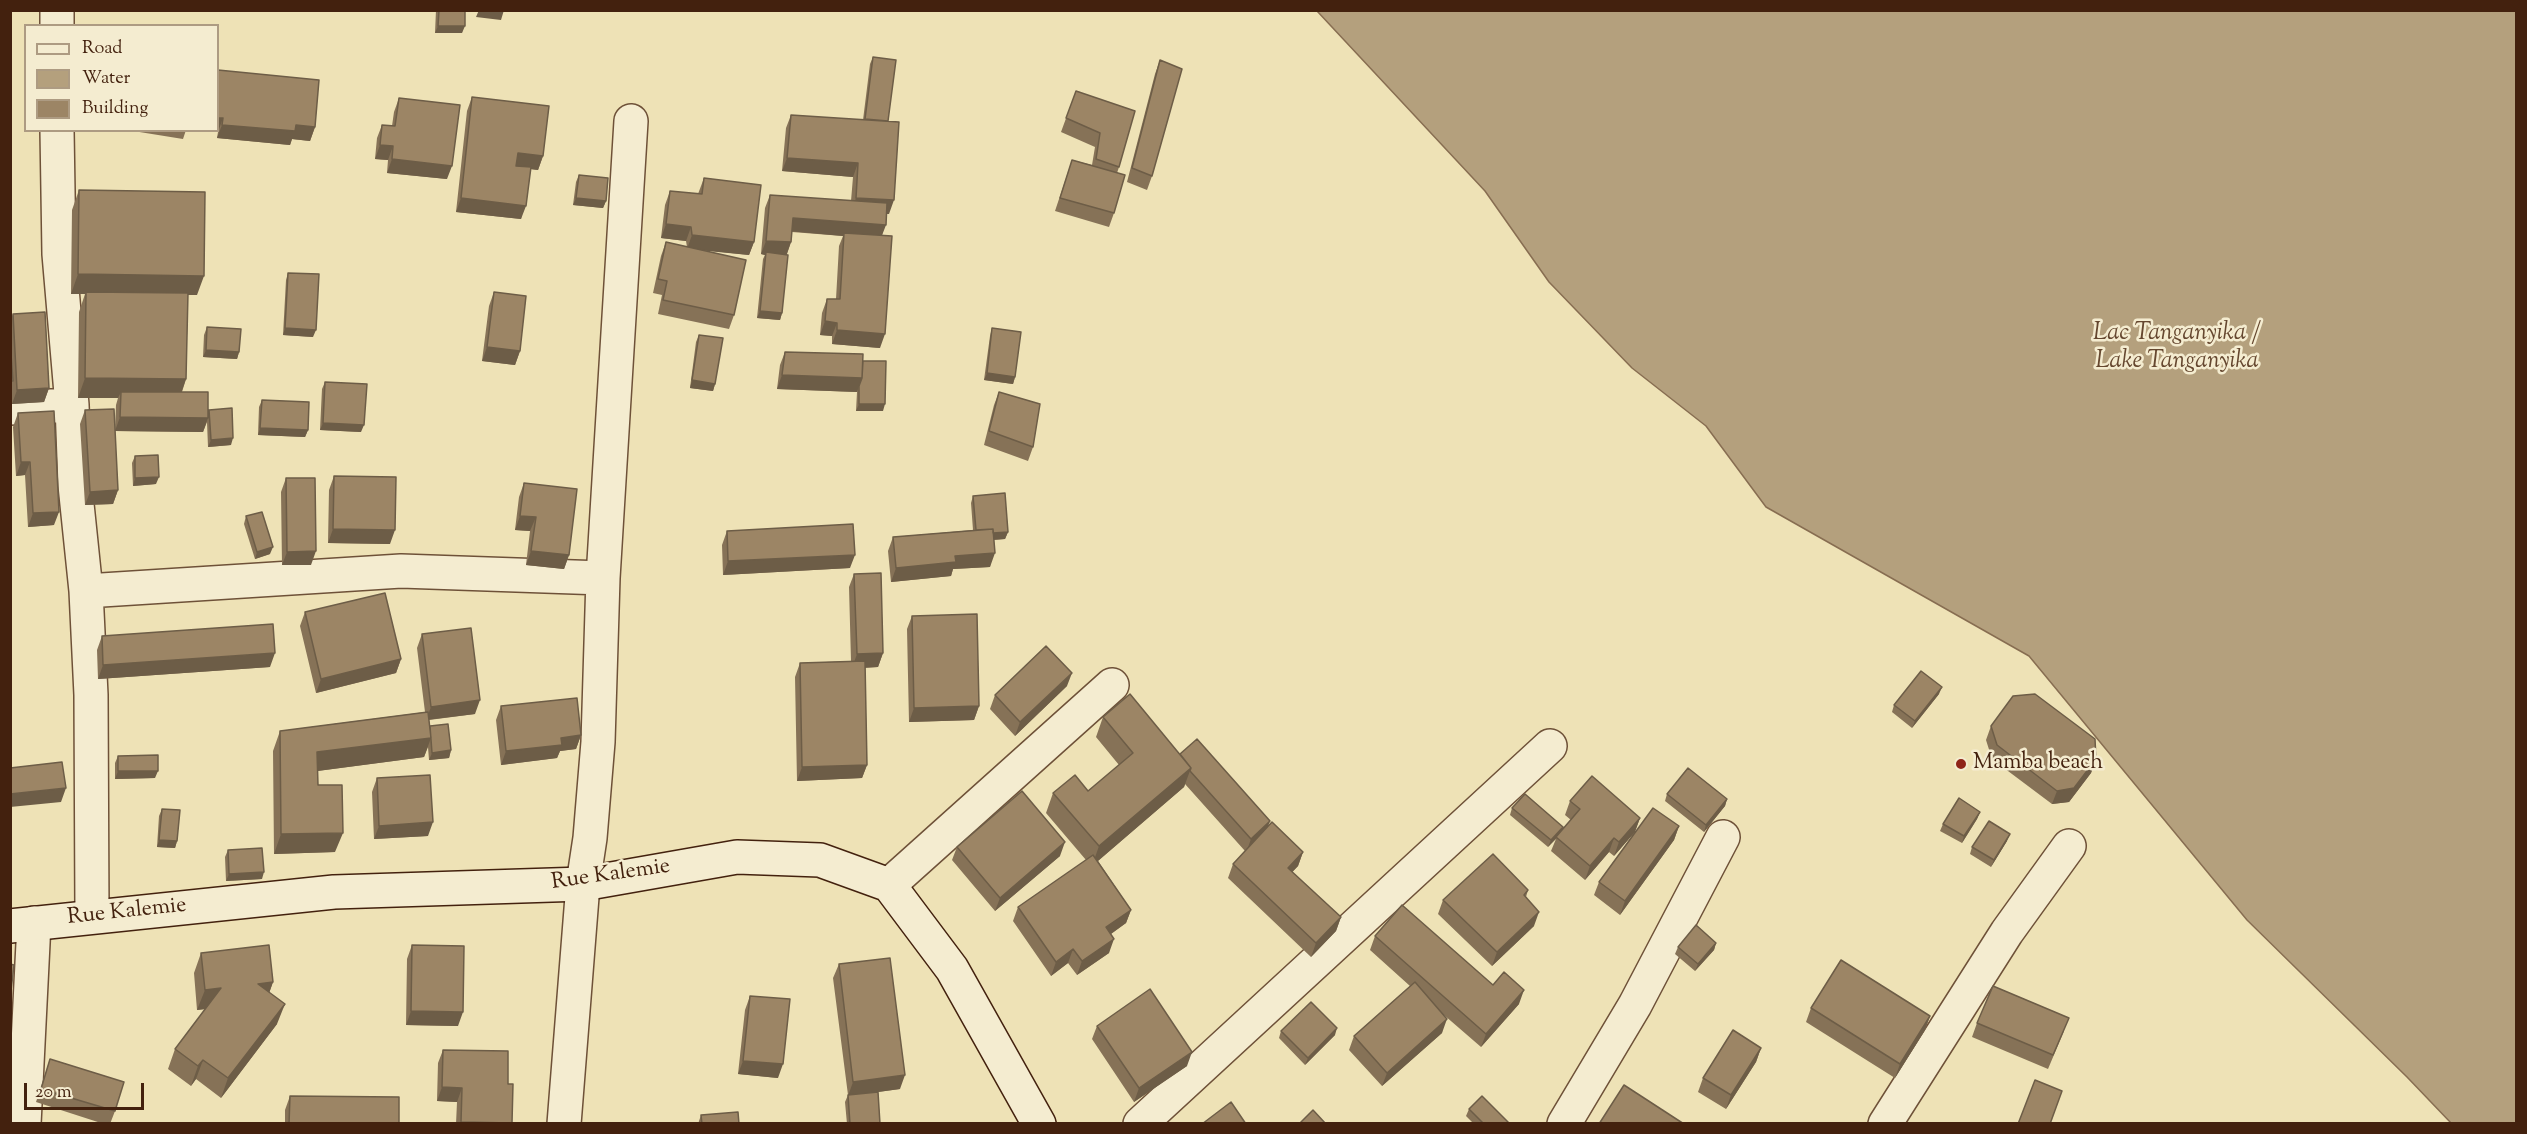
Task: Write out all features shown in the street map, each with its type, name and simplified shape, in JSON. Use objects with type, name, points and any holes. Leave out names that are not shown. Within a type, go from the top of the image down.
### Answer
[{"type":"street","points":[[564,1124],[583,884],[590,837],[598,742],[603,578],[631,120]]},
{"type":"street","points":[[57,132],[59,254],[72,405],[75,485],[86,591],[91,695],[92,915]]},
{"type":"street","points":[[10,408],[72,405]]},
{"type":"street","points":[[86,591],[401,571],[603,578]]},
{"type":"street","points":[[1039,1124],[952,969],[889,885],[1112,685]]},
{"type":"street","points":[[1140,1124],[1550,746]]},
{"type":"street","points":[[1564,1124],[1635,1005],[1723,837]]},
{"type":"street","points":[[1885,1124],[2007,932],[2069,846]]},
{"type":"street","name":"Rue Kalemie","points":[[22,924],[92,915],[334,892],[583,884],[737,857],[820,860],[889,885]]},
{"type":"street","points":[[22,924],[24,1124]]},
{"type":"water","name":"Lac Tanganyika / Lake Tanganyika","points":[[1317,11],[2516,11],[2516,1123],[2451,1123],[2247,920],[2029,656],[1766,507],[1706,426],[1632,368],[1549,282],[1485,191]]},
{"type":"building","points":[[439,10],[465,10],[465,26],[438,26]]},
{"type":"building","points":[[873,57],[896,60],[888,121],[865,119]]},
{"type":"building","points":[[1160,60],[1182,69],[1152,176],[1132,168]]},
{"type":"building","points":[[219,70],[319,80],[315,127],[296,125],[295,131],[222,125],[223,118],[219,118]]},
{"type":"building","points":[[1076,91],[1135,111],[1119,167],[1096,159],[1100,133],[1066,118]]},
{"type":"building","points":[[472,97],[549,106],[543,156],[518,153],[516,166],[531,167],[526,206],[461,198]]},
{"type":"building","points":[[399,98],[460,105],[452,166],[392,159],[393,146],[380,145],[382,125],[395,126]]},
{"type":"building","points":[[791,115],[899,122],[894,200],[856,198],[858,163],[787,158]]},
{"type":"building","points":[[1072,160],[1125,175],[1114,213],[1060,198]]},
{"type":"building","points":[[579,175],[608,178],[606,201],[576,198]]},
{"type":"building","points":[[704,178],[761,185],[754,242],[692,235],[691,227],[666,224],[670,191],[702,194]]},
{"type":"building","points":[[79,190],[205,192],[204,276],[78,274]]},
{"type":"building","points":[[770,195],[887,203],[886,225],[793,218],[791,242],[766,241]]},
{"type":"building","points":[[844,233],[892,236],[885,334],[837,330],[837,323],[825,321],[827,299],[840,299]]},
{"type":"building","points":[[666,242],[746,260],[734,315],[663,300],[667,281],[658,279]]},
{"type":"building","points":[[766,252],[788,255],[782,313],[760,311]]},
{"type":"building","points":[[288,273],[319,274],[316,330],[285,328]]},
{"type":"building","points":[[86,292],[188,293],[186,379],[85,378]]},
{"type":"building","points":[[494,292],[526,296],[520,351],[487,347]]},
{"type":"building","points":[[45,312],[49,388],[17,390],[13,314]]},
{"type":"building","points":[[207,327],[241,329],[239,352],[206,350]]},
{"type":"building","points":[[992,328],[1021,332],[1015,377],[987,373]]},
{"type":"building","points":[[699,335],[723,338],[715,384],[692,380]]},
{"type":"building","points":[[10,341],[13,381],[10,381]]},
{"type":"building","points":[[785,352],[863,354],[862,378],[782,375]]},
{"type":"building","points":[[863,361],[886,361],[885,404],[859,404]]},
{"type":"building","points":[[325,382],[367,384],[364,425],[323,423]]},
{"type":"building","points":[[121,392],[208,392],[208,418],[120,417]]},
{"type":"building","points":[[999,392],[1040,404],[1033,447],[989,431]]},
{"type":"building","points":[[262,400],[309,402],[308,430],[260,428]]},
{"type":"building","points":[[232,408],[233,438],[211,440],[209,410]]},
{"type":"building","points":[[114,409],[118,490],[90,492],[85,410]]},
{"type":"building","points":[[54,411],[59,512],[33,513],[30,462],[21,462],[18,413]]},
{"type":"building","points":[[158,455],[159,477],[135,478],[135,456]]},
{"type":"building","points":[[334,476],[396,477],[395,530],[333,529]]},
{"type":"building","points":[[286,478],[315,478],[316,551],[287,552]]},
{"type":"building","points":[[524,483],[577,489],[569,555],[531,551],[536,517],[520,516]]},
{"type":"building","points":[[1005,493],[1008,532],[993,533],[993,529],[976,530],[973,496]]},
{"type":"building","points":[[262,512],[273,547],[257,552],[246,516]]},
{"type":"building","points":[[853,524],[855,555],[728,561],[727,531]]},
{"type":"building","points":[[993,529],[995,553],[955,556],[956,562],[896,568],[893,537]]},
{"type":"building","points":[[881,573],[883,653],[857,654],[854,574]]},
{"type":"building","points":[[385,593],[401,659],[321,679],[305,612]]},
{"type":"building","points":[[977,614],[979,706],[914,708],[912,616]]},
{"type":"building","points":[[273,624],[275,653],[103,665],[102,636]]},
{"type":"building","points":[[471,628],[480,700],[431,707],[422,634]]},
{"type":"building","points":[[1046,646],[1072,673],[1020,722],[995,695]]},
{"type":"building","points":[[865,661],[867,765],[802,767],[800,663]]},
{"type":"building","points":[[1921,671],[1942,687],[1915,721],[1894,705]]},
{"type":"building","points":[[1130,694],[1191,768],[1099,846],[1053,793],[1075,775],[1088,791],[1133,753],[1103,717]]},
{"type":"building","points":[[2035,694],[2095,739],[2096,759],[2074,788],[2057,791],[1997,745],[1991,726],[2013,696]]},
{"type":"building","points":[[577,698],[581,735],[561,738],[562,745],[506,751],[501,706]]},
{"type":"building","points":[[428,712],[431,738],[317,752],[318,785],[342,785],[343,833],[281,834],[280,731]]},
{"type":"building","points":[[448,724],[451,750],[432,753],[430,726]]},
{"type":"building","points":[[1197,739],[1270,821],[1251,839],[1190,771],[1191,768],[1180,754]]},
{"type":"building","points":[[158,755],[158,771],[118,771],[118,756]]},
{"type":"building","points":[[62,762],[66,788],[10,794],[10,768]]},
{"type":"building","points":[[1688,768],[1727,799],[1706,825],[1667,794]]},
{"type":"building","points":[[430,775],[433,822],[379,826],[377,778]]},
{"type":"building","points":[[1592,776],[1640,818],[1619,842],[1614,838],[1590,866],[1556,837],[1580,809],[1570,801]]},
{"type":"building","points":[[1022,791],[1065,842],[1000,898],[957,847]]},
{"type":"building","points":[[1525,794],[1563,827],[1551,840],[1512,808]]},
{"type":"building","points":[[1959,798],[1980,812],[1964,836],[1943,824]]},
{"type":"building","points":[[1653,808],[1679,826],[1625,901],[1599,882]]},
{"type":"building","points":[[162,809],[180,810],[177,841],[159,840]]},
{"type":"building","points":[[1989,821],[2010,834],[1994,860],[1972,847]]},
{"type":"building","points":[[1272,822],[1303,852],[1288,868],[1341,917],[1316,943],[1233,864]]},
{"type":"building","points":[[262,848],[264,872],[229,874],[228,850]]},
{"type":"building","points":[[1493,854],[1528,890],[1524,895],[1539,912],[1497,952],[1443,900]]},
{"type":"building","points":[[1093,855],[1131,910],[1106,927],[1114,939],[1082,961],[1073,949],[1056,962],[1018,907]]},
{"type":"building","points":[[1402,905],[1493,985],[1504,972],[1524,990],[1486,1034],[1375,936]]},
{"type":"building","points":[[1696,925],[1716,943],[1698,964],[1678,947]]},
{"type":"building","points":[[269,945],[273,982],[258,984],[285,1004],[228,1078],[203,1060],[198,1066],[175,1049],[221,988],[205,990],[201,953]]},
{"type":"building","points":[[412,945],[464,946],[463,1012],[411,1011]]},
{"type":"building","points":[[890,958],[905,1075],[853,1082],[839,964]]},
{"type":"building","points":[[1841,960],[1930,1016],[1900,1064],[1811,1008]]},
{"type":"building","points":[[10,964],[14,965],[11,991],[10,991]]},
{"type":"building","points":[[1415,982],[1447,1019],[1387,1073],[1354,1036]]},
{"type":"building","points":[[1993,986],[2069,1018],[2053,1055],[1977,1023]]},
{"type":"building","points":[[1150,989],[1192,1052],[1139,1088],[1097,1026]]},
{"type":"building","points":[[750,996],[790,999],[783,1064],[743,1061]]},
{"type":"building","points":[[1311,1002],[1337,1028],[1308,1058],[1281,1031]]},
{"type":"building","points":[[1733,1030],[1761,1048],[1731,1095],[1703,1078]]},
{"type":"building","points":[[443,1050],[508,1051],[508,1084],[513,1084],[512,1123],[461,1122],[462,1088],[442,1087]]},
{"type":"building","points":[[50,1059],[124,1082],[115,1111],[41,1089]]},
{"type":"building","points":[[2035,1080],[2062,1091],[2050,1124],[2018,1124]]},
{"type":"building","points":[[1624,1085],[1684,1124],[1599,1124]]},
{"type":"building","points":[[878,1092],[880,1124],[850,1124],[848,1095]]},
{"type":"building","points":[[290,1096],[399,1097],[399,1124],[289,1124]]},
{"type":"building","points":[[1482,1096],[1510,1124],[1484,1124],[1469,1109]]},
{"type":"building","points":[[1231,1102],[1246,1124],[1202,1124]]},
{"type":"building","points":[[1313,1110],[1326,1124],[1299,1124]]},
{"type":"building","points":[[738,1112],[739,1124],[702,1124],[701,1115]]},
{"type":"place","name":"Mamba beach","points":[[1961,764]]}]
